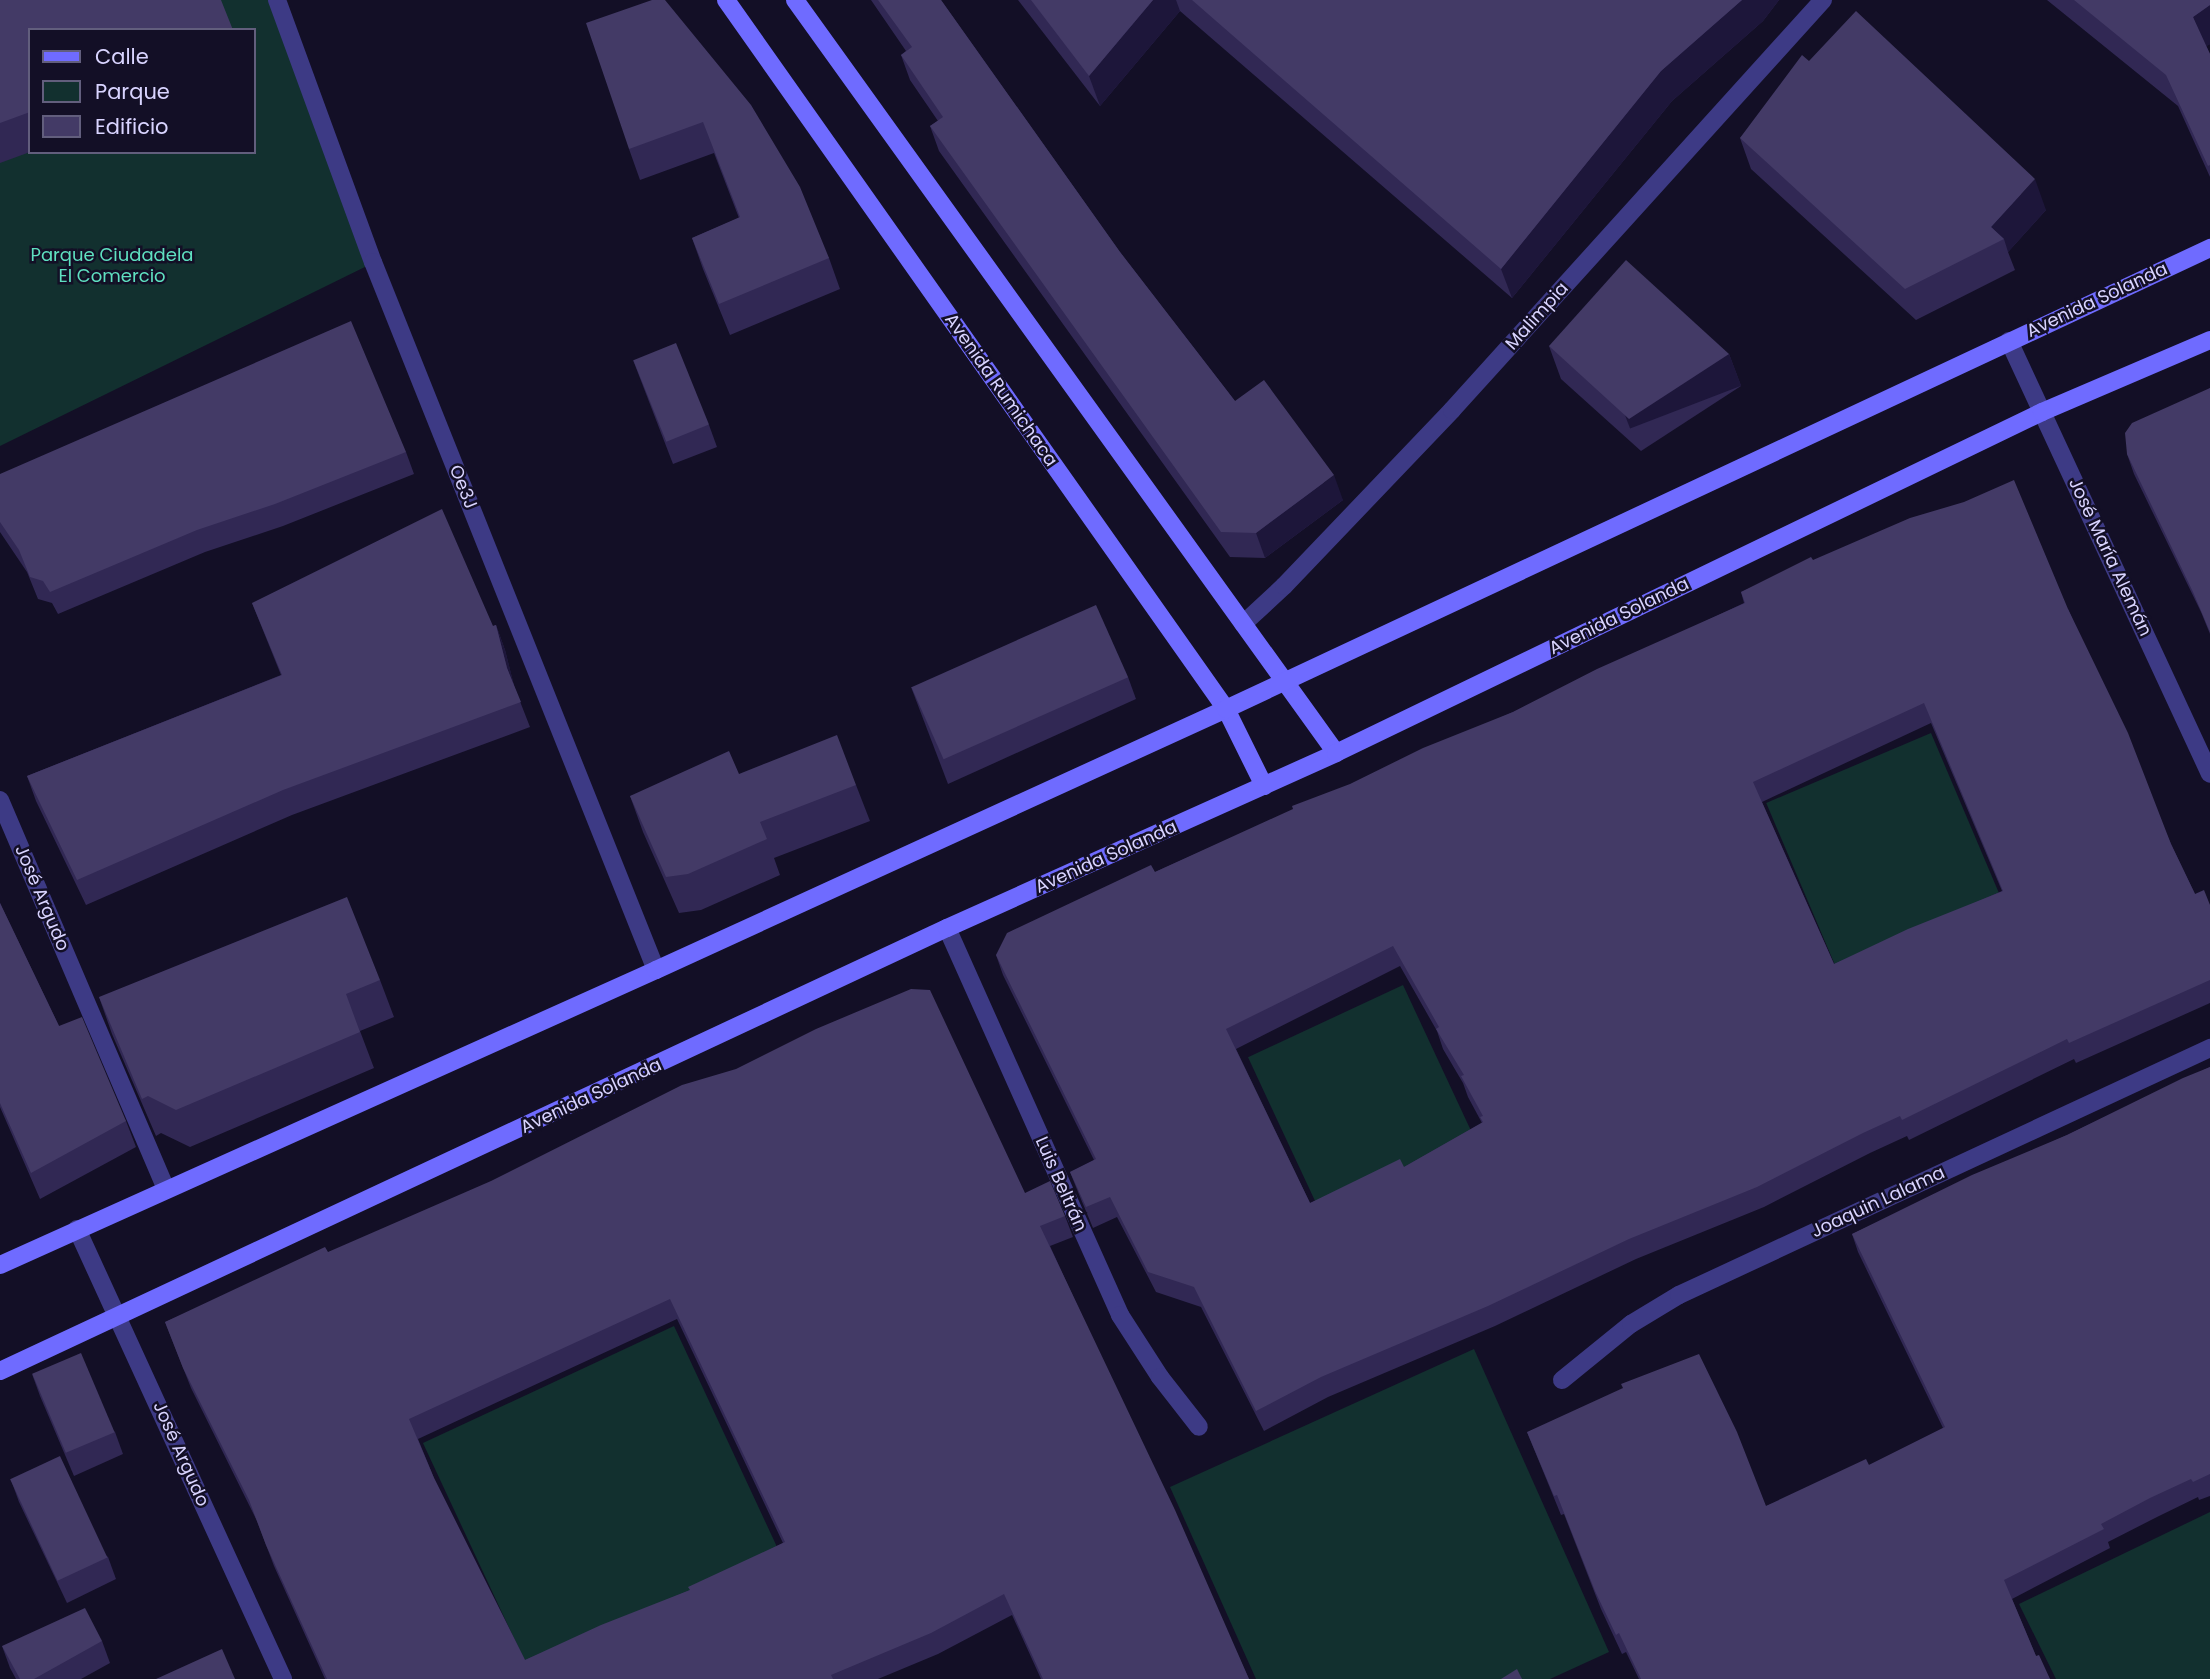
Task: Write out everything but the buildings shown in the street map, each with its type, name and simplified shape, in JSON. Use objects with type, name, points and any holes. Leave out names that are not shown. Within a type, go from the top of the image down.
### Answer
[{"type":"street","name":"Oe3J","points":[[278,0],[373,262],[656,970]]},
{"type":"street","name":"Avenida Rumichaca","points":[[726,0],[1226,709],[1264,786]]},
{"type":"street","points":[[795,0],[1336,753]]},
{"type":"street","name":"Malimpia","points":[[1243,624],[1284,586],[1461,400],[1824,0]]},
{"type":"street","name":"Avenida Solanda","points":[[0,1265],[656,970],[1226,709],[2210,248]]},
{"type":"street","name":"Avenida Solanda","points":[[0,1371],[947,928],[1336,753],[2042,412],[2210,340]]},
{"type":"street","name":"José María Alemán","points":[[2009,341],[2210,774]]},
{"type":"street","name":"José Argudo","points":[[0,800],[166,1189]]},
{"type":"street","name":"Luis Beltrán","points":[[947,928],[1120,1315],[1160,1377],[1199,1427]]},
{"type":"street","name":"Joaquin Lalama","points":[[1562,1380],[1631,1324],[1679,1295],[2210,1048]]},
{"type":"street","name":"José Argudo","points":[[77,1229],[283,1679]]},
{"type":"green space","name":"Parque Ciudadela El Comercio","points":[[0,0],[277,0],[373,263],[0,446]]},
{"type":"green space","points":[[1931,733],[2003,903],[1839,973],[1766,803]]},
{"type":"green space","points":[[1403,985],[1477,1144],[1322,1216],[1248,1057]]},
{"type":"green space","points":[[674,1326],[783,1561],[532,1678],[423,1443]]},
{"type":"green space","points":[[1474,1349],[1609,1652],[1550,1679],[1256,1679],[1170,1487]]},
{"type":"green space","points":[[2210,1512],[2210,1679],[2056,1679],[2019,1604]]}]
